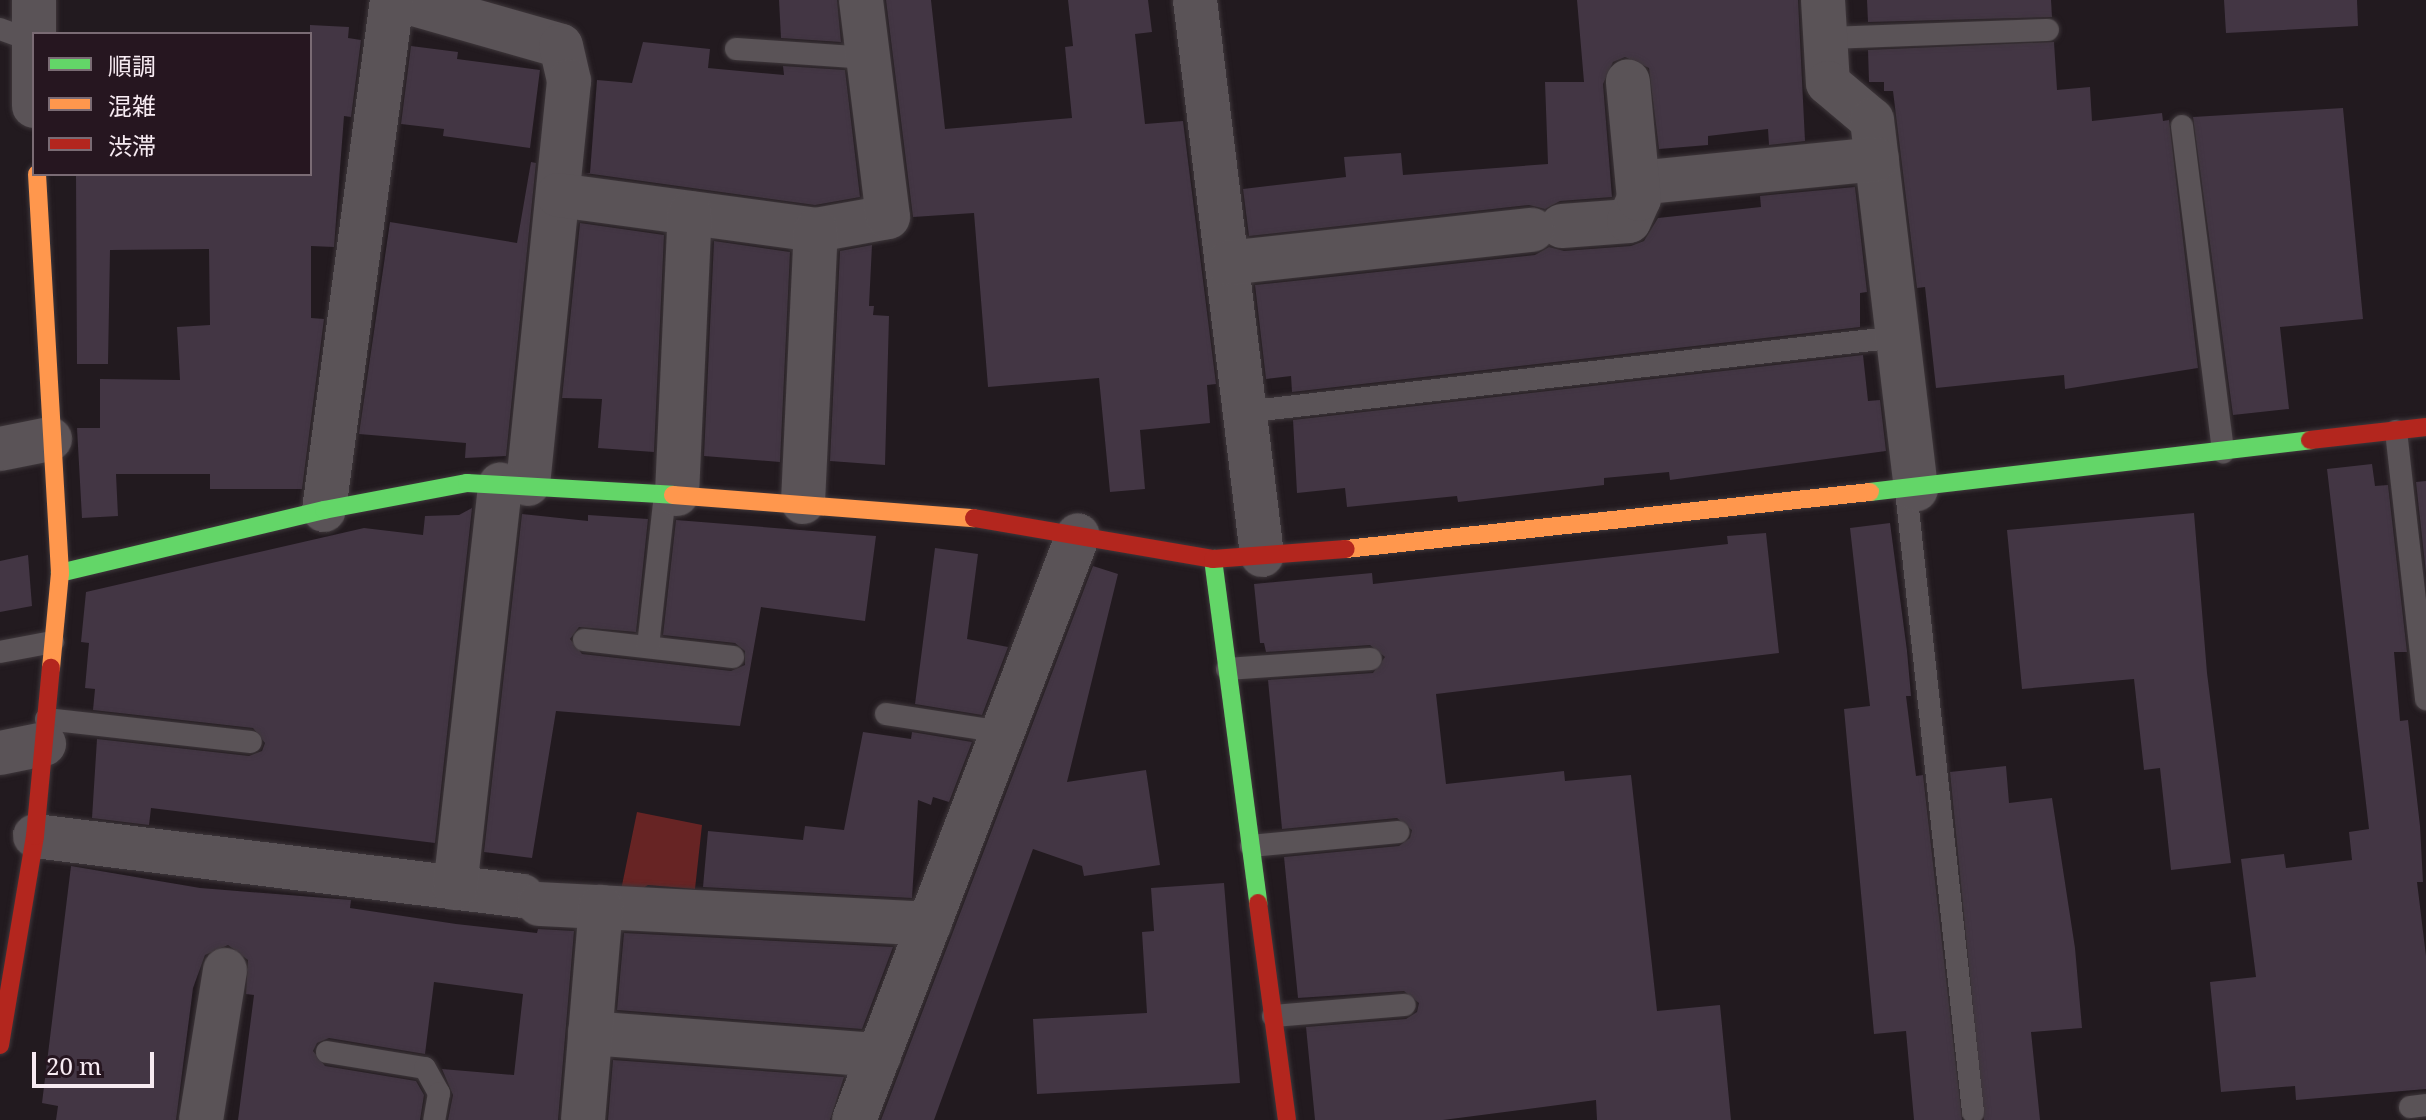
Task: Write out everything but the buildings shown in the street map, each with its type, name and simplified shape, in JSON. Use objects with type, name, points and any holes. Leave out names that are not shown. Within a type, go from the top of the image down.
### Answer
[{"type":"street","points":[[33,32],[34,0]]},
{"type":"street","points":[[324,510],[392,0]]},
{"type":"street","points":[[558,195],[816,230],[888,217],[861,0]]},
{"type":"street","points":[[1195,0],[1262,555]]},
{"type":"street","points":[[424,3],[561,46],[569,81],[558,195],[455,888]]},
{"type":"street","points":[[1824,19],[1828,83],[1872,120],[1898,337],[1911,489]]},
{"type":"street","points":[[1227,263],[1629,221],[1639,199],[1628,82]]},
{"type":"street","points":[[1638,183],[1877,159]]},
{"type":"street","points":[[0,1045],[11,914],[35,836],[60,573],[37,176]]},
{"type":"street","points":[[671,494],[690,213]]},
{"type":"street","points":[[803,502],[816,230]]},
{"type":"street","points":[[60,573],[324,510],[467,483],[803,502],[1002,521],[1213,559],[1423,544],[2426,427]]},
{"type":"street","points":[[0,449],[50,439]]},
{"type":"street","points":[[854,1120],[1078,535]]},
{"type":"street","points":[[1213,559],[1287,1120]]},
{"type":"street","points":[[0,753],[45,732]]},
{"type":"street","points":[[35,836],[601,907],[929,924]]},
{"type":"street","points":[[583,1120],[601,907]]},
{"type":"street","points":[[201,1120],[225,970]]},
{"type":"street","points":[[590,1033],[879,1055]]},
{"type":"lane","points":[[1824,19],[2048,30]]},
{"type":"lane","points":[[0,29],[32,41]]},
{"type":"lane","points":[[736,49],[869,58]]},
{"type":"lane","points":[[2182,126],[2223,452]]},
{"type":"lane","points":[[1244,412],[1898,337]]},
{"type":"lane","points":[[2396,431],[2426,699]]},
{"type":"lane","points":[[1911,489],[1973,1112]]},
{"type":"lane","points":[[648,646],[671,494]]},
{"type":"lane","points":[[584,640],[733,657]]},
{"type":"lane","points":[[0,652],[53,642]]},
{"type":"lane","points":[[1227,669],[1371,659]]},
{"type":"lane","points":[[886,714],[1002,732]]},
{"type":"lane","points":[[45,732],[251,742]]},
{"type":"lane","points":[[1251,846],[1398,832]]},
{"type":"lane","points":[[1273,1016],[1405,1005]]},
{"type":"lane","points":[[327,1052],[425,1068],[439,1093],[434,1120]]},
{"type":"shaded area","points":[[637,812],[702,825],[695,889],[648,885],[630,896],[620,895]]},
{"type":"traffic: fast","points":[[1870,492],[2310,440]]},
{"type":"traffic: fast","points":[[60,573],[324,510],[467,483],[673,495]]},
{"type":"traffic: fast","points":[[1213,559],[1258,903]]},
{"type":"traffic: slow","points":[[37,176],[60,573],[51,668]]},
{"type":"traffic: slow","points":[[1346,549],[1870,492]]},
{"type":"traffic: slow","points":[[673,495],[974,518]]},
{"type":"traffic: jam","points":[[2310,440],[2426,427]]},
{"type":"traffic: jam","points":[[974,518],[1213,559],[1346,549]]},
{"type":"traffic: jam","points":[[0,1045],[35,836],[51,668]]},
{"type":"traffic: jam","points":[[1258,903],[1287,1120]]}]
